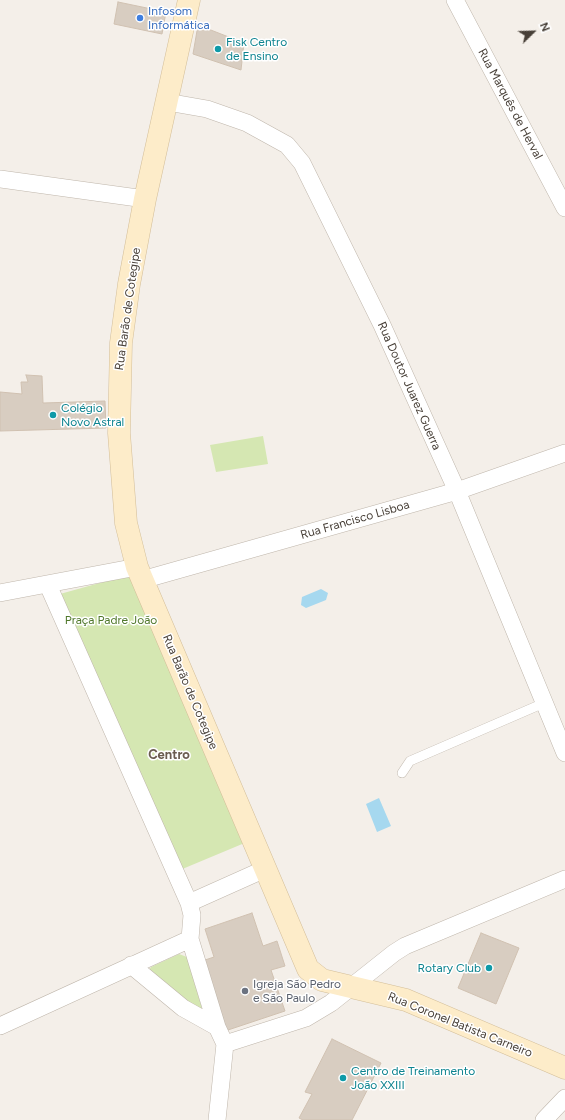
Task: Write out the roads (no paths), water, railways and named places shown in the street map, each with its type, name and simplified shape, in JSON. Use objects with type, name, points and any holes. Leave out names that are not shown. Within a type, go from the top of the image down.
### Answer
[{"type":"main road","name":"Rua Barão de Cotegipe","points":[[189,0],[145,199],[129,284],[121,343],[118,386],[118,433],[126,523],[140,573],[308,969],[322,980],[330,982]]},
{"type":"main road","name":"Rua Coronel Batista Carneiro","points":[[330,982],[406,1000],[565,1068]]},
{"type":"street","name":"Rua Marquês de Herval","points":[[455,0],[565,208]]},
{"type":"street","name":"Rua Doutor Juarez Guerra","points":[[167,102],[207,109],[248,123],[279,139],[296,153],[308,173],[382,325],[457,491],[565,753]]},
{"type":"street","points":[[0,179],[145,199]]},
{"type":"street","name":"Rua Francisco Lisboa","points":[[0,593],[140,573],[457,491],[565,453]]},
{"type":"street","points":[[48,585],[189,903],[192,915],[190,939],[217,1027],[225,1044],[217,1120]]},
{"type":"street","points":[[189,903],[265,869]]},
{"type":"street","points":[[225,1044],[306,1018],[331,1003],[405,946],[565,879]]},
{"type":"street","points":[[0,1026],[190,939]]},
{"type":"street","points":[[131,965],[183,1008],[217,1027]]},
{"type":"street","points":[[544,1120],[565,1098]]},
{"type":"lane","points":[[402,773],[410,761],[544,703]]},
{"type":"water","points":[[321,589],[328,593],[326,600],[306,608],[301,605],[302,597]]},
{"type":"water","points":[[379,798],[391,826],[377,832],[366,804]]},
{"type":"place","name":"Infosom Informática","points":[[140,18]]},
{"type":"place","name":"Fisk Centro de Ensino","points":[[218,49]]},
{"type":"place","name":"Colégio Novo Astral","points":[[53,415]]},
{"type":"place","name":"Rotary Club","points":[[489,968]]},
{"type":"place","name":"Igreja São Pedro e São Paulo","points":[[245,991]]},
{"type":"place","name":"Centro de Treinamento João XXIII","points":[[343,1078]]},
{"type":"district","name":"Centro","points":[[169,755]]},
{"type":"park label","name":"Praça Padre João","points":[[111,620]]}]
